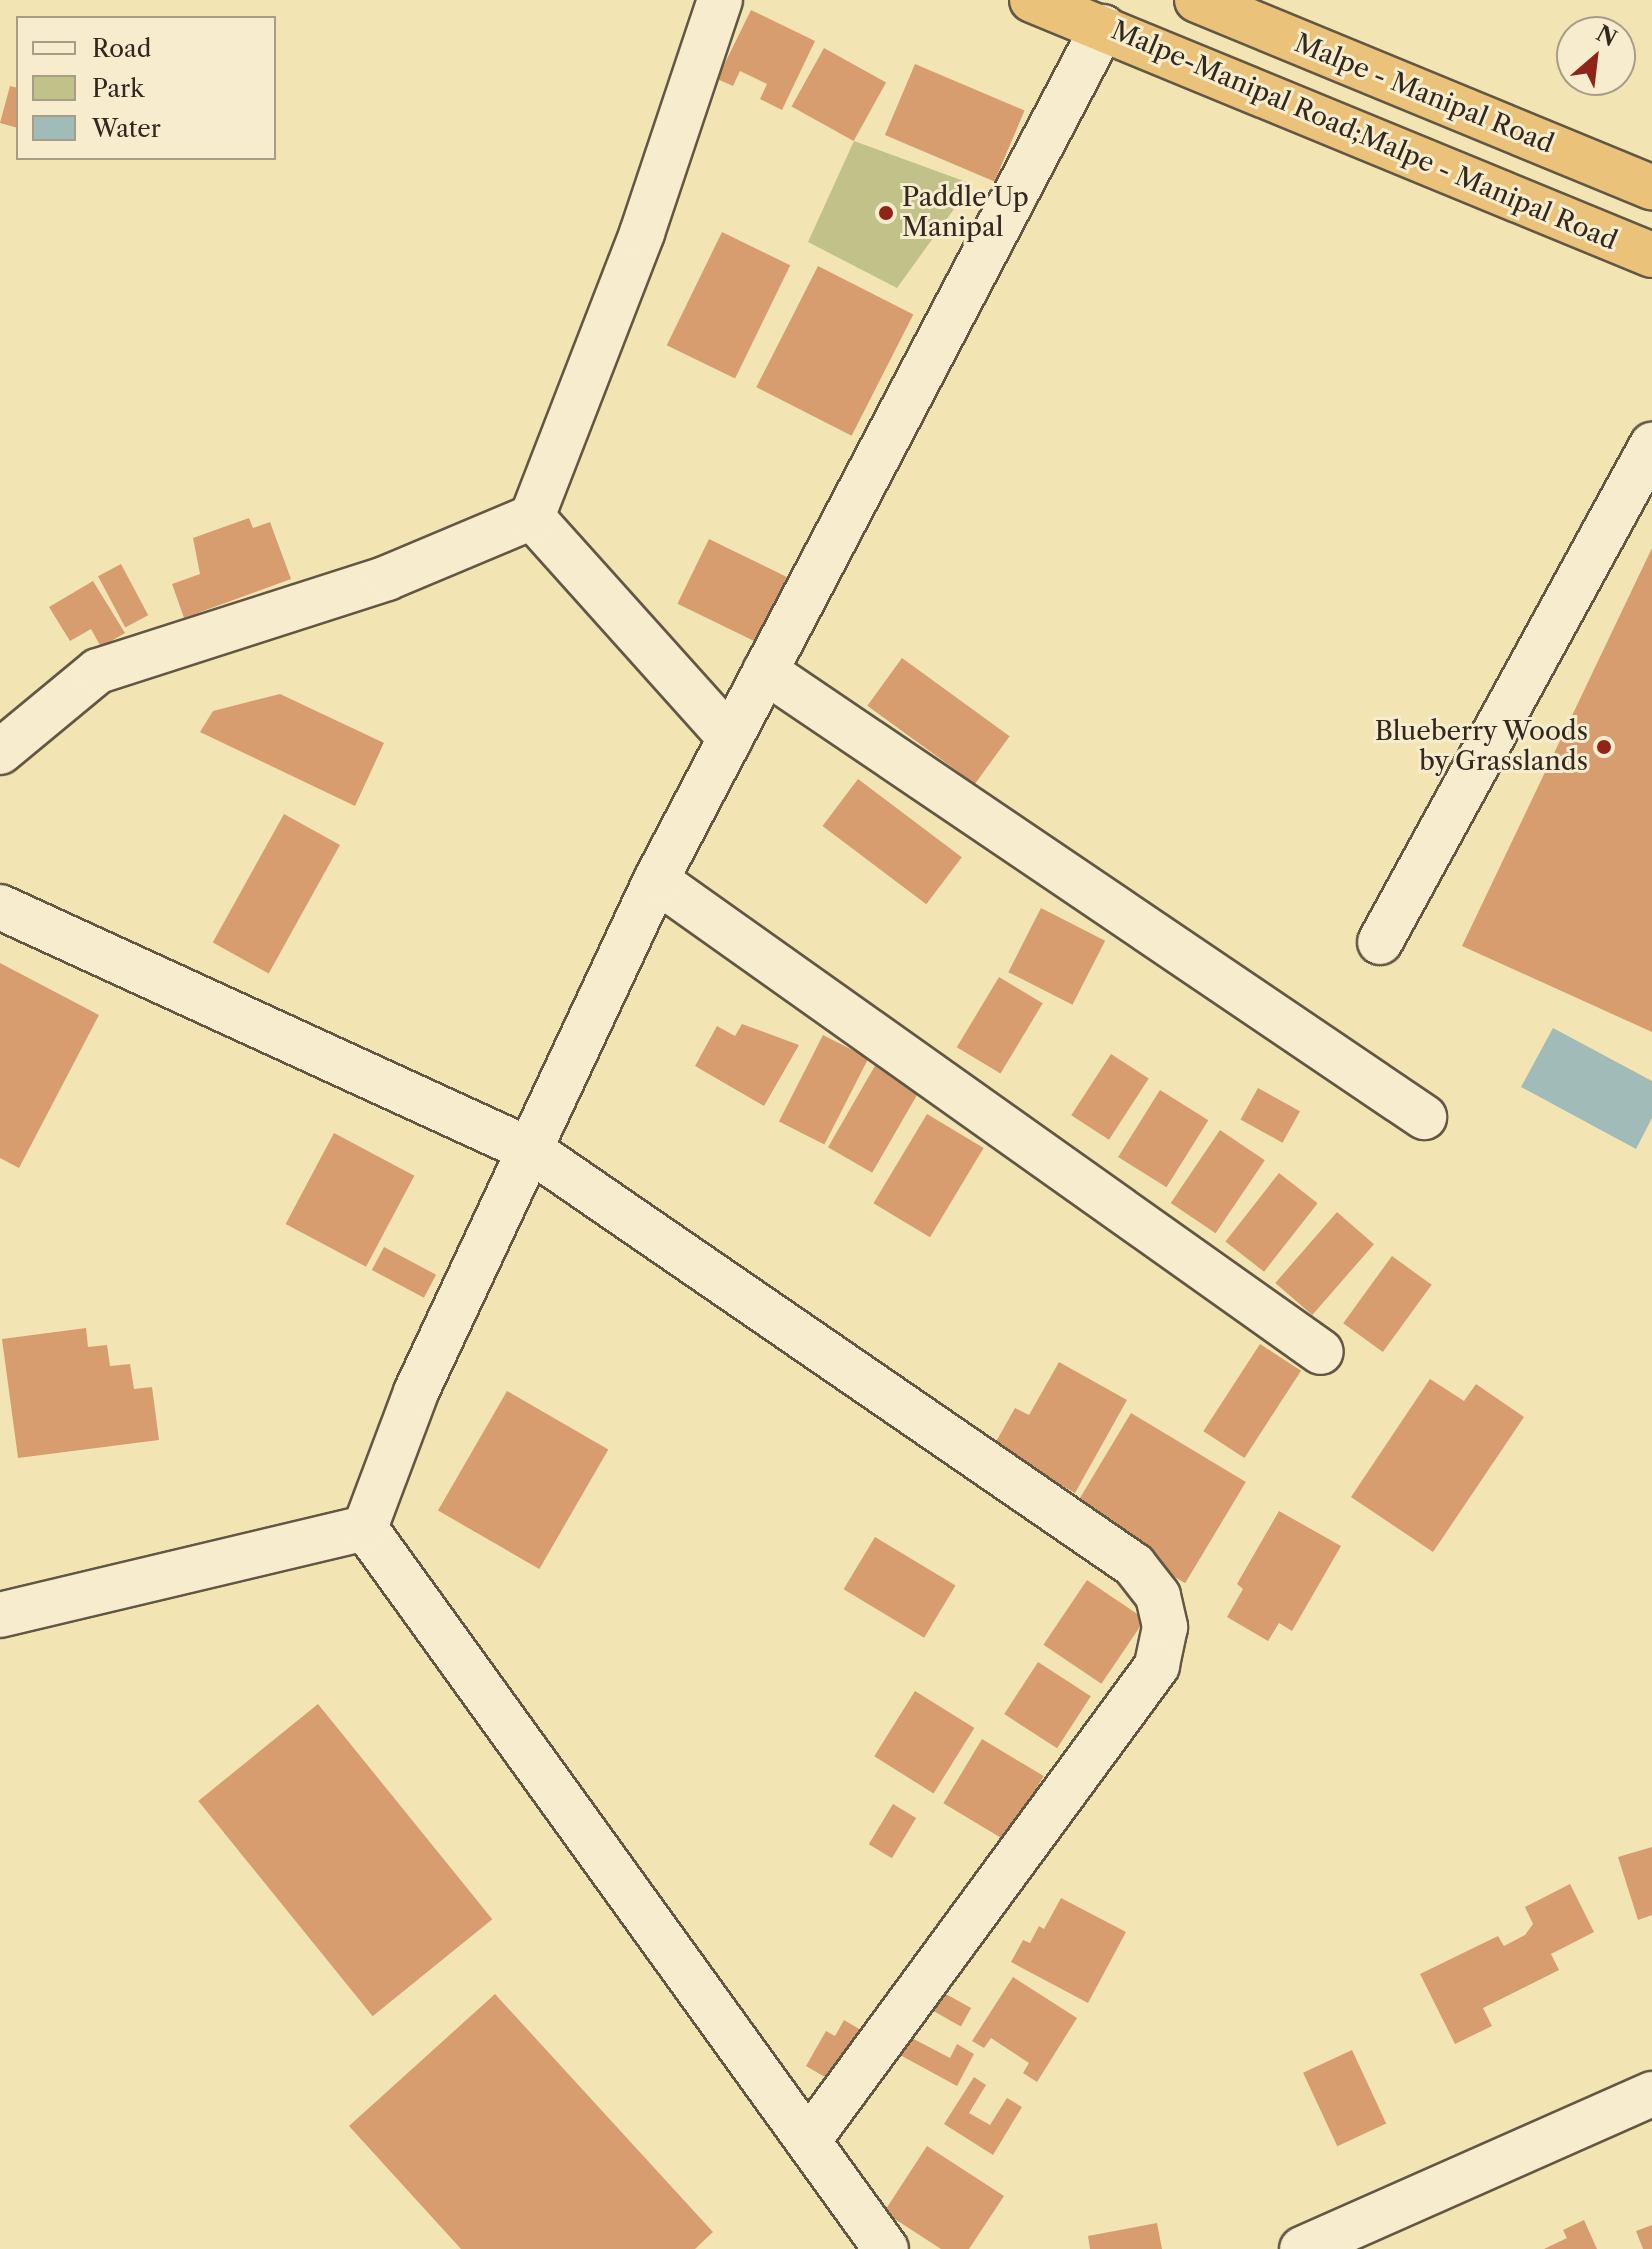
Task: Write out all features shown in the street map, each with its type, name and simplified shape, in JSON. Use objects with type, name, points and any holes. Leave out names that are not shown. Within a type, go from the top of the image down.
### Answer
[{"type":"highway","name":"Malpe-Manipal Road;Malpe - Manipal Road","points":[[1032,0],[1652,255]]},
{"type":"highway","name":"Malpe - Manipal Road","points":[[1197,0],[1652,188]]},
{"type":"street","points":[[0,752],[98,671],[387,578],[532,517],[642,233],[720,0]]},
{"type":"street","points":[[365,1528],[416,1392],[532,1151],[656,880],[1103,27]]},
{"type":"street","points":[[1380,942],[1652,445]]},
{"type":"street","points":[[532,517],[730,738]]},
{"type":"street","points":[[765,671],[1424,1117]]},
{"type":"street","points":[[656,880],[1321,1352]]},
{"type":"street","points":[[0,907],[532,1151],[1134,1565],[1158,1596],[1165,1627],[1157,1666],[808,2141]]},
{"type":"street","points":[[0,1615],[365,1528]]},
{"type":"street","points":[[365,1528],[886,2249]]},
{"type":"street","points":[[1302,2249],[1652,2094]]},
{"type":"green space","name":"Paddle Up Manipal","points":[[854,141],[972,184],[897,288],[808,242]]},
{"type":"water","points":[[1553,1028],[1652,1081],[1652,1118],[1636,1149],[1521,1087]]},
{"type":"building","points":[[751,10],[815,41],[782,110],[760,99],[767,84],[740,71],[733,86],[717,79]]},
{"type":"building","points":[[824,48],[886,82],[854,141],[792,107]]},
{"type":"building","points":[[915,64],[1025,110],[994,181],[885,135]]},
{"type":"building","points":[[10,86],[16,88],[16,127],[0,123]]},
{"type":"building","points":[[722,232],[790,265],[735,379],[667,345]]},
{"type":"building","points":[[818,266],[913,315],[852,436],[756,387]]},
{"type":"building","points":[[249,518],[253,528],[270,522],[291,579],[184,618],[172,584],[200,574],[193,538]]},
{"type":"building","points":[[709,539],[791,579],[759,644],[677,604]]},
{"type":"building","name":"Blueberry Woods by Grasslands","points":[[1652,548],[1652,1032],[1462,946]]},
{"type":"building","points":[[121,564],[148,615],[125,627],[98,576]]},
{"type":"building","points":[[93,581],[125,633],[101,647],[91,629],[70,641],[49,607]]},
{"type":"building","points":[[902,658],[1010,736],[975,784],[867,706]]},
{"type":"building","points":[[280,694],[384,743],[355,806],[200,732],[213,711]]},
{"type":"building","points":[[858,779],[962,857],[926,904],[822,826]]},
{"type":"building","points":[[284,814],[340,845],[269,974],[213,943]]},
{"type":"building","points":[[1041,908],[1105,941],[1072,1005],[1008,972]]},
{"type":"building","points":[[0,963],[99,1015],[19,1168],[0,1158]]},
{"type":"building","points":[[999,977],[1043,1003],[1000,1074],[957,1047]]},
{"type":"building","points":[[742,1024],[799,1045],[764,1106],[695,1066],[717,1026],[735,1036]]},
{"type":"building","points":[[823,1035],[868,1058],[824,1145],[779,1121]]},
{"type":"building","points":[[1111,1054],[1149,1079],[1109,1140],[1071,1115]]},
{"type":"building","points":[[876,1064],[920,1090],[872,1173],[828,1147]]},
{"type":"building","points":[[1258,1088],[1300,1111],[1283,1143],[1241,1119]]},
{"type":"building","points":[[1160,1090],[1208,1120],[1166,1187],[1118,1157]]},
{"type":"building","points":[[927,1114],[984,1148],[930,1237],[873,1203]]},
{"type":"building","points":[[1220,1130],[1265,1160],[1216,1233],[1171,1203]]},
{"type":"building","points":[[334,1133],[414,1176],[366,1267],[286,1224]]},
{"type":"building","points":[[1279,1173],[1318,1203],[1264,1272],[1225,1242]]},
{"type":"building","points":[[1337,1212],[1374,1244],[1312,1315],[1275,1283]]},
{"type":"building","points":[[384,1247],[436,1275],[424,1298],[372,1270]]},
{"type":"building","points":[[1392,1256],[1432,1285],[1383,1352],[1343,1323]]},
{"type":"building","points":[[86,1328],[88,1347],[107,1345],[110,1366],[130,1364],[134,1389],[152,1387],[159,1440],[18,1458],[2,1339]]},
{"type":"building","points":[[1260,1344],[1301,1371],[1244,1458],[1203,1431]]},
{"type":"building","points":[[1059,1362],[1127,1400],[1075,1493],[993,1447],[1015,1408],[1029,1415]]},
{"type":"building","points":[[1430,1379],[1464,1401],[1476,1384],[1524,1417],[1433,1552],[1351,1497]]},
{"type":"building","points":[[507,1391],[608,1450],[539,1569],[438,1511]]},
{"type":"building","points":[[1131,1413],[1246,1482],[1185,1583],[1070,1514]]},
{"type":"building","points":[[1279,1511],[1341,1546],[1292,1631],[1279,1623],[1268,1641],[1227,1617],[1243,1589],[1237,1584]]},
{"type":"building","points":[[875,1537],[956,1585],[924,1638],[844,1589]]},
{"type":"building","points":[[1087,1580],[1145,1619],[1101,1684],[1043,1645]]},
{"type":"building","points":[[1038,1662],[1091,1696],[1057,1748],[1004,1714]]},
{"type":"building","points":[[915,1691],[974,1728],[934,1793],[874,1756]]},
{"type":"building","points":[[318,1704],[492,1919],[373,2016],[198,1801]]},
{"type":"building","points":[[982,1739],[1044,1776],[1005,1840],[943,1803]]},
{"type":"building","points":[[893,1804],[916,1818],[892,1858],[869,1844]]},
{"type":"building","points":[[1652,1847],[1652,1915],[1638,1920],[1618,1857]]},
{"type":"building","points":[[1570,1884],[1594,1932],[1551,1954],[1559,1970],[1483,2008],[1492,2026],[1455,2044],[1420,1974],[1498,1936],[1504,1946],[1525,1935],[1533,1924],[1525,1907]]},
{"type":"building","points":[[1061,1898],[1126,1932],[1088,2003],[1011,1962],[1023,1940],[1030,1943],[1039,1926],[1044,1929]]},
{"type":"building","points":[[1013,1977],[1077,2018],[1037,2082],[1023,2073],[1029,2063],[991,2038],[984,2048],[972,2041]]},
{"type":"building","points":[[944,1993],[971,2008],[961,2026],[934,2011]]},
{"type":"building","points":[[495,1994],[713,2232],[695,2249],[461,2249],[349,2126]]},
{"type":"building","points":[[844,2020],[866,2033],[837,2084],[806,2066],[826,2031],[835,2036]]},
{"type":"building","points":[[910,2037],[950,2058],[957,2044],[974,2054],[957,2086],[900,2055]]},
{"type":"building","points":[[1352,2050],[1386,2123],[1337,2146],[1303,2073]]},
{"type":"building","points":[[974,2077],[986,2085],[969,2113],[990,2125],[1007,2098],[1022,2107],[993,2155],[944,2124]]},
{"type":"building","points":[[927,2146],[1004,2196],[969,2249],[941,2249],[884,2212]]},
{"type":"building","points":[[1584,2220],[1597,2249],[1544,2249],[1567,2238],[1563,2230]]},
{"type":"building","points":[[1157,2223],[1162,2249],[1090,2249],[1088,2236]]},
{"type":"building","points":[[1652,2225],[1652,2249],[1643,2249],[1636,2231]]},
{"type":"place","name":"Paddle Up Manipal","points":[[886,213]]},
{"type":"place","name":"Blueberry Woods by Grasslands","points":[[1604,747]]}]
